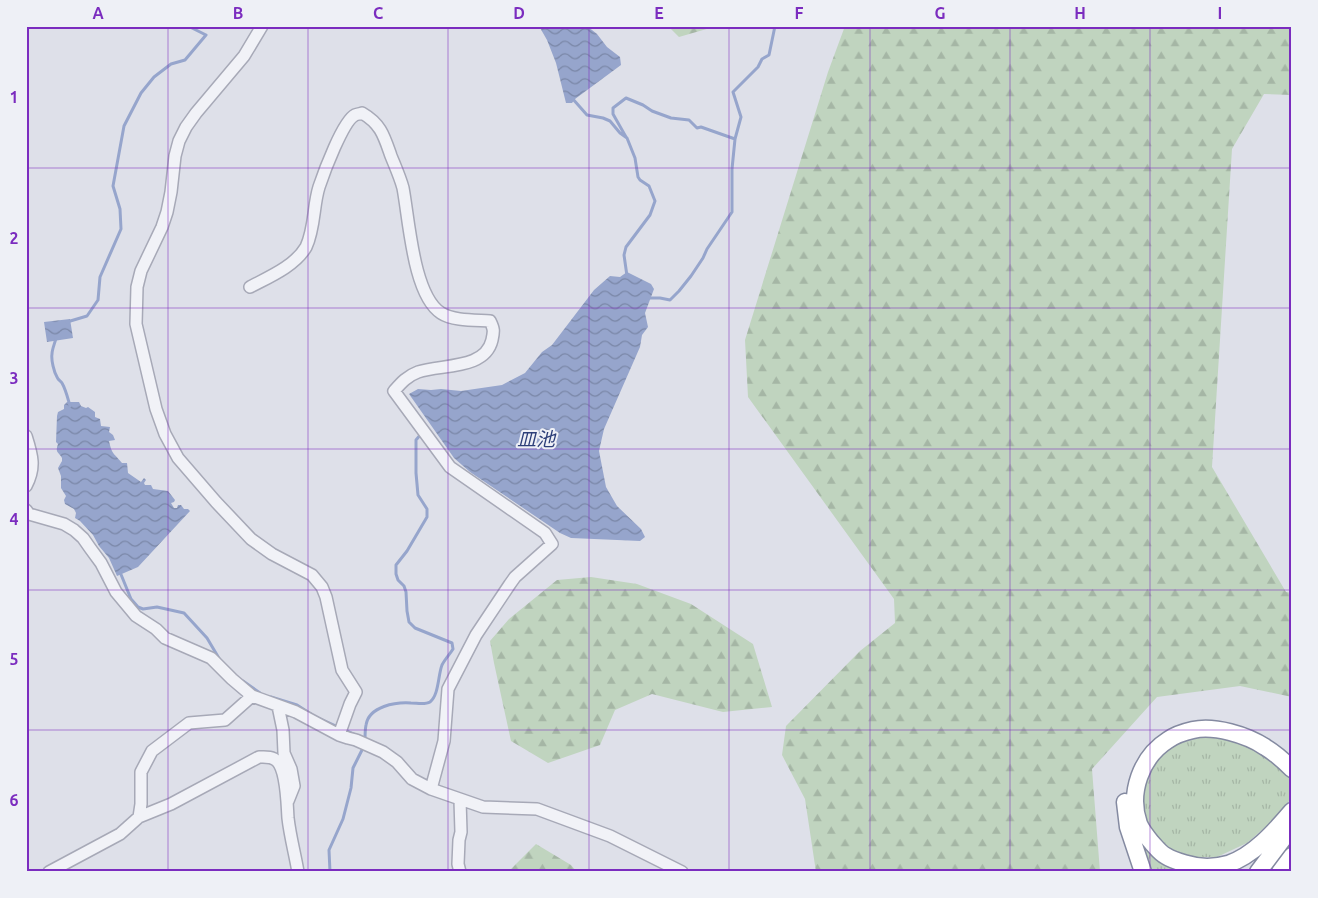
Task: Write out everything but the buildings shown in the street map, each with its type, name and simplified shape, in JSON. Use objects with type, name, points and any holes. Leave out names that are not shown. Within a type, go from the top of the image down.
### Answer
[{"type":"highway","points":[[1143,872],[1128,827],[1125,804],[1131,768],[1138,753],[1150,740],[1182,722],[1200,718],[1224,720],[1245,726],[1267,737],[1292,754]]},
{"type":"highway","points":[[1292,768],[1265,746],[1247,738],[1229,732],[1197,729],[1168,739],[1155,750],[1145,762],[1136,793],[1139,824],[1146,835],[1165,856],[1196,867],[1229,864],[1244,856],[1274,833],[1292,811]]},
{"type":"highway","points":[[1258,872],[1292,827]]},
{"type":"highway","points":[[1280,872],[1292,856]]},
{"type":"street","points":[[262,26],[244,56],[196,113],[179,141],[175,156],[172,192],[167,212],[141,271],[137,287],[136,324],[156,409],[165,434],[178,458],[216,502],[251,538],[272,554],[312,574],[322,587],[326,597],[342,670],[356,692],[341,731]]},
{"type":"street","points":[[250,287],[298,258],[311,233],[319,187],[338,139],[346,124],[354,115],[362,113],[372,118],[385,137],[402,187],[410,239],[420,282],[432,305],[441,313],[450,317],[490,321],[494,328],[488,349],[481,357],[471,362],[419,372],[406,378],[394,391],[450,467],[545,534],[552,544],[515,577],[476,635],[448,689],[444,741],[431,789]]},
{"type":"street","points":[[26,436],[33,462],[26,486]]},
{"type":"street","points":[[26,510],[29,514],[64,524],[74,530],[96,555],[116,592],[136,616],[156,629],[165,638],[211,658],[252,696],[341,731],[384,752],[397,762],[412,779],[431,789],[483,807],[537,809],[610,836],[682,872]]},
{"type":"street","points":[[139,817],[141,772],[152,751],[189,723],[225,720],[252,696]]},
{"type":"street","points":[[278,706],[283,730],[284,753],[291,769],[294,786],[288,803]]},
{"type":"street","points":[[49,872],[120,834],[139,817],[171,804],[259,757],[268,757],[278,762],[283,773],[288,803],[288,818],[298,872]]},
{"type":"street","points":[[460,800],[461,832],[458,864],[460,872]]},
{"type":"green space","points":[[668,26],[717,26],[679,37]]},
{"type":"green space","points":[[845,26],[1292,26],[1292,95],[1264,94],[1232,149],[1212,467],[1286,592],[1292,593],[1292,697],[1240,686],[1157,697],[1092,769],[1100,872],[816,872],[805,799],[782,755],[786,726],[860,651],[895,623],[894,599],[748,397],[745,340],[828,72]]},
{"type":"green space","points":[[591,577],[637,584],[691,604],[753,644],[772,707],[723,712],[652,694],[615,710],[600,745],[548,763],[511,741],[490,641],[509,619],[557,580]]},
{"type":"green space","points":[[1206,736],[1233,740],[1259,751],[1292,777],[1292,798],[1269,824],[1247,843],[1217,857],[1187,857],[1163,846],[1148,824],[1143,802],[1146,780],[1156,761],[1176,744]]},
{"type":"green space","points":[[1144,840],[1190,872],[1148,872],[1138,843]]},
{"type":"green space","points":[[536,844],[571,865],[577,872],[510,872]]},
{"type":"water","points":[[539,26],[587,26],[597,34],[607,47],[620,57],[621,65],[572,103],[566,103],[556,63]]},
{"type":"water","name":"皿池","points":[[627,272],[651,284],[654,289],[645,313],[648,327],[642,335],[640,347],[604,429],[599,451],[606,487],[617,506],[641,529],[645,537],[640,541],[571,538],[560,533],[470,472],[454,458],[409,394],[418,389],[461,391],[502,385],[525,373],[542,352],[552,345],[594,290],[610,276],[620,277]]},
{"type":"water","points":[[70,319],[73,338],[47,342],[44,322]]},
{"type":"water","points":[[67,402],[79,402],[81,406],[88,407],[95,412],[95,417],[100,419],[101,426],[110,427],[109,432],[115,440],[109,441],[111,449],[122,463],[127,463],[128,473],[141,482],[144,478],[146,480],[145,485],[151,485],[153,489],[168,491],[175,500],[171,503],[174,508],[181,505],[184,509],[190,511],[138,567],[117,576],[109,558],[93,535],[75,518],[76,513],[74,509],[65,504],[66,496],[61,488],[61,476],[58,468],[62,458],[57,451],[58,444],[56,442],[58,412],[64,409],[64,405]]},
{"type":"waterway","points":[[67,322],[87,316],[98,300],[100,277],[121,229],[120,209],[113,186],[124,126],[141,93],[154,77],[171,64],[185,60],[206,35],[188,26]]},
{"type":"waterway","points":[[647,298],[670,300],[679,291],[691,276],[732,212],[732,169],[735,139],[741,117],[733,92],[758,67],[762,59],[769,55],[775,26]]},
{"type":"waterway","points":[[572,98],[587,115],[610,121],[627,138],[635,158],[638,177],[649,186],[655,201],[650,215],[626,247],[624,255],[627,276]]},
{"type":"waterway","points":[[626,137],[613,114],[613,108],[626,98],[671,118],[689,120],[697,128],[701,127],[735,139]]},
{"type":"waterway","points":[[56,338],[52,352],[53,366],[57,378],[62,382],[65,389],[70,406]]},
{"type":"waterway","points":[[365,740],[368,719],[378,709],[398,703],[423,704],[433,699],[437,690],[442,665],[453,649],[452,643],[415,628],[409,622],[406,592],[396,574],[396,565],[407,551],[427,517],[427,509],[418,495],[416,473],[416,440],[421,434]]},
{"type":"waterway","points":[[120,572],[131,599],[138,607],[143,609],[157,607],[184,613],[207,638],[220,660]]},
{"type":"waterway","points":[[243,681],[260,693]]},
{"type":"waterway","points":[[271,697],[297,705],[311,714]]},
{"type":"waterway","points":[[316,717],[356,735]]},
{"type":"waterway","points":[[330,872],[329,850],[343,819],[351,788],[353,768],[364,746]]}]
